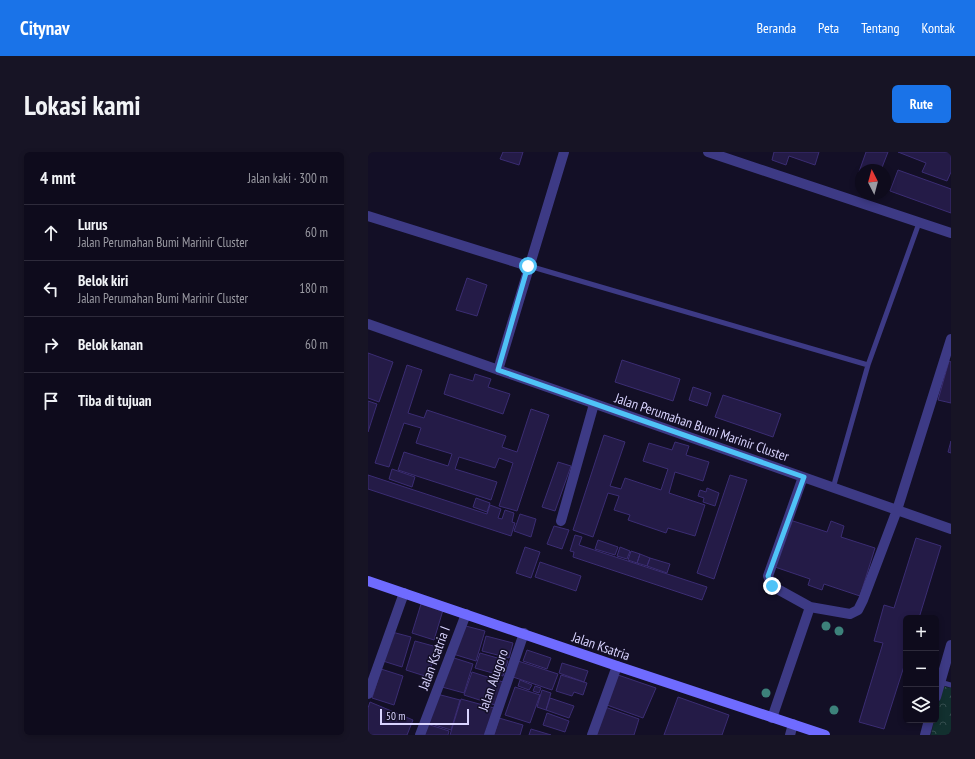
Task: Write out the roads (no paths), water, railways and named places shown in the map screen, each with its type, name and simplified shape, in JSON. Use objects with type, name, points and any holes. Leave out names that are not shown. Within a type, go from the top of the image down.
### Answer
[{"type":"street","points":[[498,370],[528,266],[564,152]]},
{"type":"street","points":[[708,152],[951,233]]},
{"type":"street","points":[[368,216],[528,266]]},
{"type":"street","name":"Jalan Perumahan Bumi Marinir Cluster","points":[[368,324],[951,529]]},
{"type":"street","points":[[804,477],[768,576],[772,586],[810,607],[850,614],[858,610],[897,510],[951,338]]},
{"type":"street","points":[[561,522],[594,404]]},
{"type":"street","name":"Jalan Ksatria","points":[[368,581],[825,735]]},
{"type":"street","points":[[368,694],[404,593]]},
{"type":"street","points":[[772,718],[810,607]]},
{"type":"street","name":"Jalan Ksatria I","points":[[420,735],[466,614]]},
{"type":"street","name":"Jalan Alugoro","points":[[489,735],[524,633]]},
{"type":"street","points":[[939,687],[951,645]]},
{"type":"street","points":[[592,735],[617,666]]},
{"type":"street","points":[[925,735],[928,723]]},
{"type":"street","points":[[790,735],[794,724]]},
{"type":"lane","points":[[833,488],[868,365],[919,222]]},
{"type":"lane","points":[[528,266],[868,365]]},
{"type":"lane","points":[[940,682],[951,685]]}]
